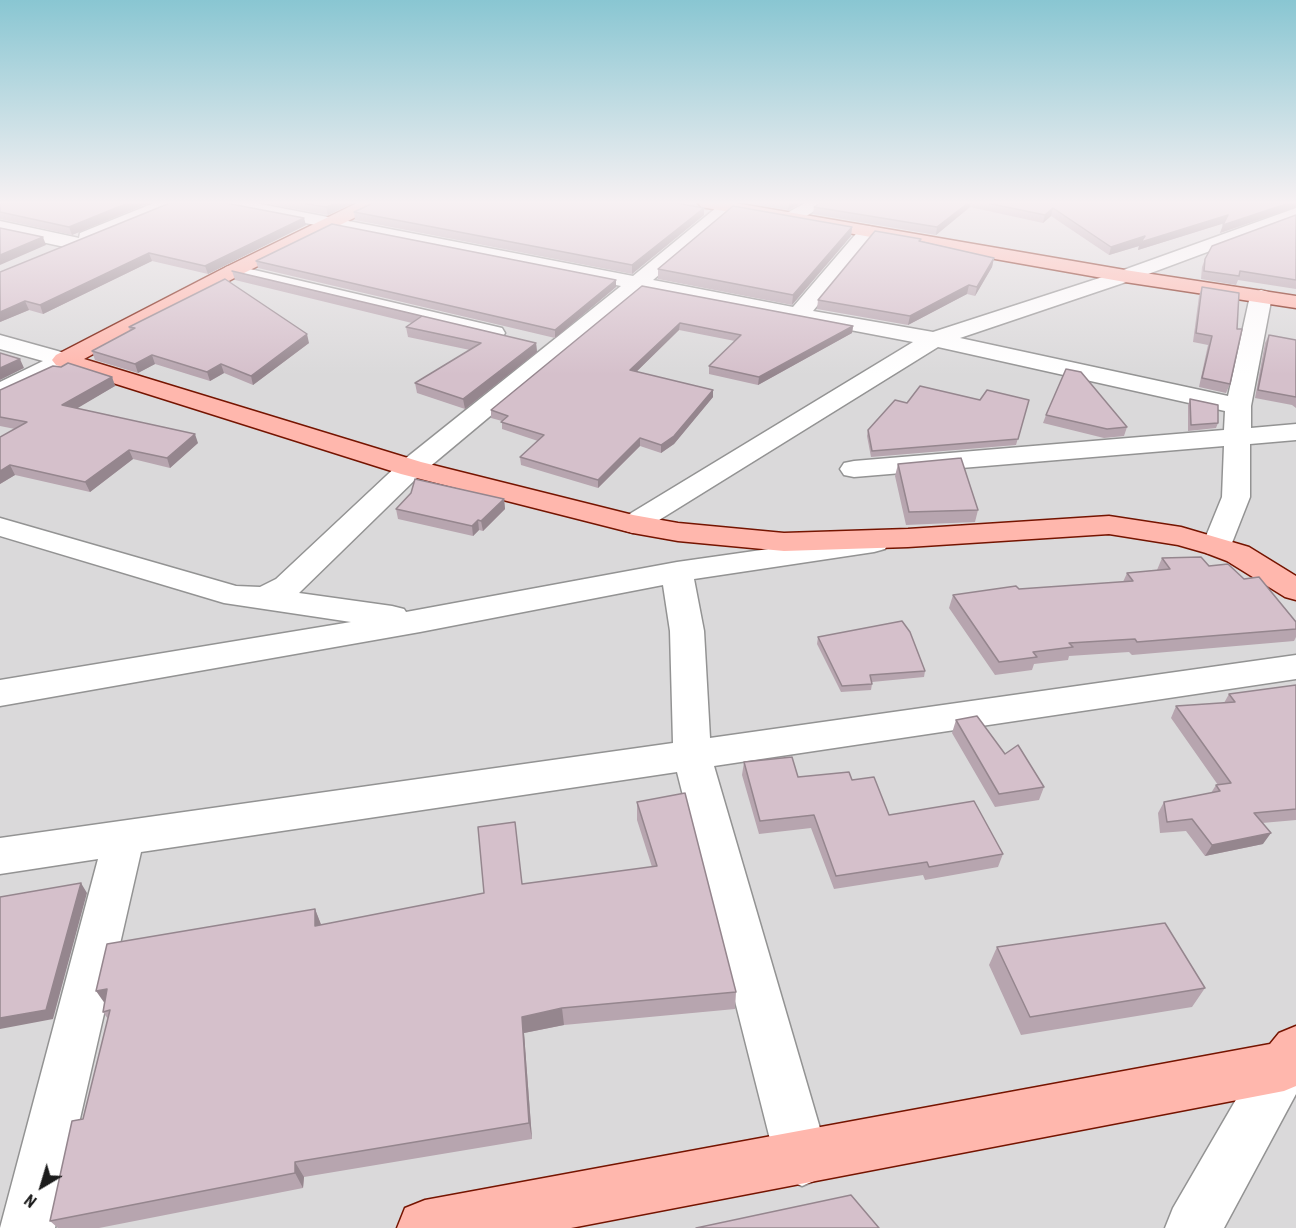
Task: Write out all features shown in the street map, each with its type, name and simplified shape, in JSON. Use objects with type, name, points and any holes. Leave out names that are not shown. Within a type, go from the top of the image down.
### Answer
[{"type":"street","points":[[0,392],[255,260]]},
{"type":"street","points":[[525,260],[798,315],[934,339],[1238,406]]},
{"type":"street","points":[[265,598],[288,586],[411,468],[549,346],[638,283],[661,260]]},
{"type":"street","points":[[798,315],[844,260]]},
{"type":"street","points":[[1033,260],[1296,302]]},
{"type":"street","points":[[633,524],[934,339],[1168,260]]},
{"type":"street","points":[[233,271],[515,338]]},
{"type":"street","points":[[1217,546],[1236,497],[1238,406],[1262,296]]},
{"type":"street","points":[[0,342],[411,468],[633,524],[678,532],[784,542],[908,538],[1108,525],[1181,536],[1217,546],[1238,554],[1296,590]]},
{"type":"street","points":[[854,469],[1296,432]]},
{"type":"street","points":[[0,527],[235,596],[265,598],[420,621]]},
{"type":"street","points":[[0,693],[420,621],[677,572],[908,538]]},
{"type":"street","points":[[677,572],[687,631],[692,756],[802,1159]]},
{"type":"street","points":[[0,856],[1296,667]]},
{"type":"street","points":[[27,1228],[124,838]]},
{"type":"street","points":[[426,1228],[802,1159],[1290,1058]]},
{"type":"street","points":[[1193,1228],[1290,1058]]},
{"type":"shaded area","points":[[0,260],[1296,260],[1296,1228],[0,1228]]},
{"type":"building","points":[[29,260],[134,260],[40,305],[25,301],[0,312],[0,272]]},
{"type":"building","points":[[180,260],[217,260],[205,266]]},
{"type":"building","points":[[516,260],[616,280],[555,330],[256,261]]},
{"type":"building","points":[[607,260],[638,260],[632,265]]},
{"type":"building","points":[[668,260],[823,260],[793,295],[658,269]]},
{"type":"building","points":[[851,260],[993,260],[977,287],[969,285],[910,316],[818,300]]},
{"type":"building","points":[[1205,260],[1296,260],[1296,280],[1240,271],[1239,276],[1204,271]]},
{"type":"building","points":[[225,279],[307,334],[251,376],[221,364],[207,372],[152,355],[135,364],[92,351],[135,328],[129,327]]},
{"type":"building","points":[[642,286],[853,326],[759,377],[709,366],[741,335],[680,323],[630,370],[713,390],[674,436],[661,445],[640,438],[598,480],[520,457],[544,435],[501,422],[508,416],[491,410]]},
{"type":"building","points":[[1202,287],[1239,293],[1237,329],[1242,329],[1230,384],[1202,378],[1212,336],[1196,333]]},
{"type":"building","points":[[422,316],[536,343],[463,399],[415,383],[481,343],[406,327]]},
{"type":"building","points":[[1269,335],[1296,340],[1296,397],[1258,390]]},
{"type":"building","points":[[0,353],[20,359],[0,368]]},
{"type":"building","points":[[68,363],[112,377],[62,405],[195,434],[167,458],[129,450],[85,482],[10,465],[0,471],[0,437],[27,422],[0,417],[0,390],[53,366],[61,367]]},
{"type":"building","points":[[1066,369],[1081,372],[1127,427],[1107,429],[1046,415]]},
{"type":"building","points":[[920,386],[980,400],[987,390],[1029,400],[1018,439],[872,451],[868,430],[895,400],[907,403]]},
{"type":"building","points":[[1190,399],[1218,405],[1218,423],[1191,425]]},
{"type":"building","points":[[961,458],[978,510],[909,512],[898,464]]},
{"type":"building","points":[[415,479],[504,499],[481,521],[478,520],[472,526],[396,509],[411,493]]},
{"type":"building","points":[[1201,557],[1209,566],[1228,564],[1244,579],[1259,577],[1296,622],[1296,629],[1137,642],[1135,639],[1069,643],[1073,647],[1033,652],[1037,657],[999,662],[953,595],[1016,586],[1019,589],[1133,581],[1127,573],[1170,569],[1162,558]]},
{"type":"building","points":[[902,621],[910,632],[925,671],[870,675],[872,684],[842,686],[818,637]]},
{"type":"building","points":[[1296,685],[1296,809],[1254,813],[1271,833],[1212,845],[1192,819],[1167,822],[1164,802],[1220,791],[1216,785],[1231,783],[1176,706],[1235,702],[1229,694]]},
{"type":"building","points":[[977,716],[1005,754],[1018,745],[1044,787],[999,794],[956,720]]},
{"type":"building","points":[[792,757],[798,777],[849,772],[852,780],[874,777],[889,815],[974,801],[1003,854],[929,867],[927,862],[836,876],[814,815],[760,821],[744,762]]},
{"type":"building","points":[[685,793],[736,992],[562,1008],[522,1017],[529,1123],[295,1162],[295,1173],[50,1221],[72,1121],[83,1119],[110,1010],[103,1012],[107,989],[96,991],[107,944],[315,909],[315,926],[484,893],[478,827],[515,822],[522,884],[657,866],[637,802]]},
{"type":"building","points":[[81,883],[46,1010],[0,1018],[0,897]]},
{"type":"building","points":[[1165,923],[1205,988],[1030,1017],[997,947]]},
{"type":"building","points":[[851,1195],[879,1228],[696,1228]]}]
